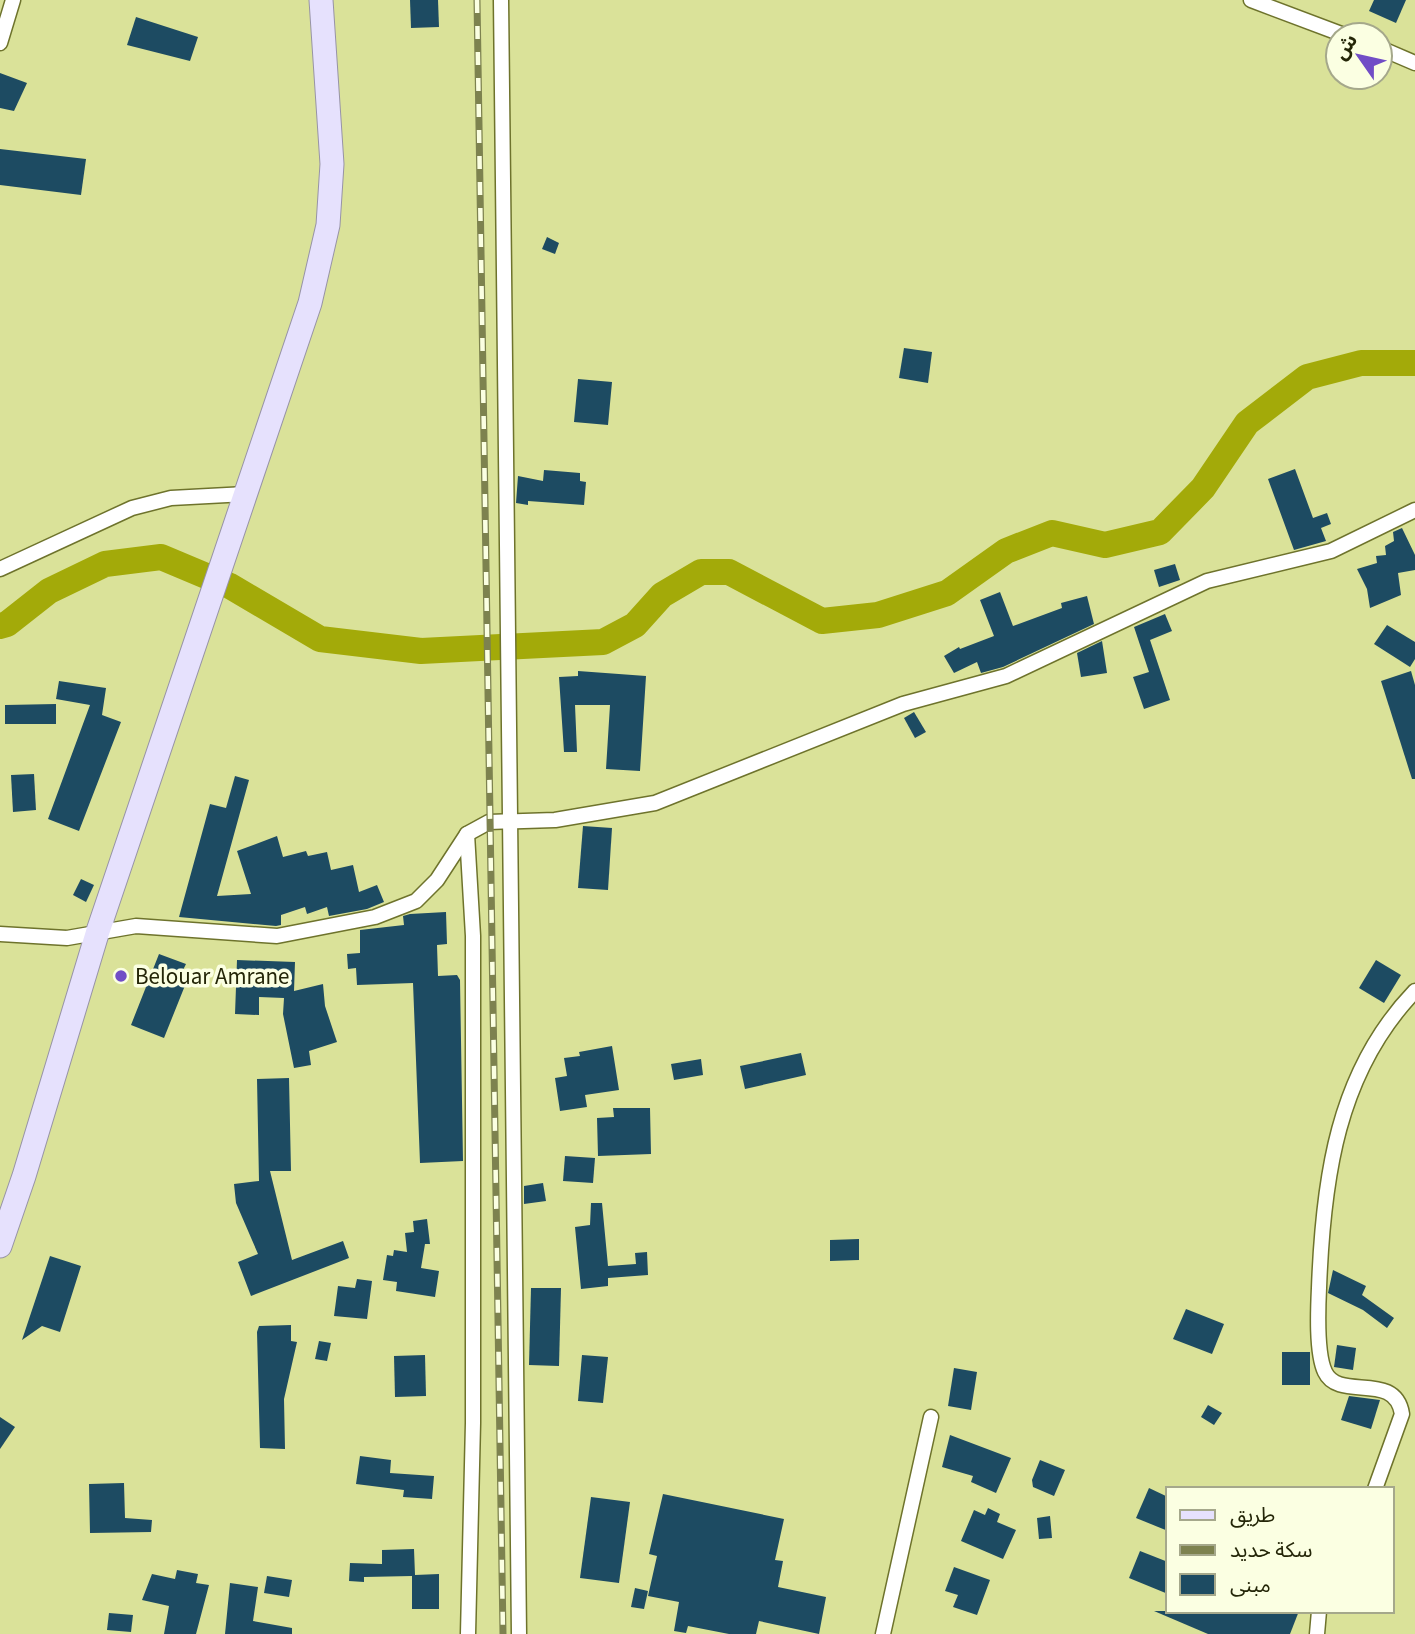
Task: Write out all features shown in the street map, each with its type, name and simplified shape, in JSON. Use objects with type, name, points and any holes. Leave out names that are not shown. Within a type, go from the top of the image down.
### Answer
[{"type":"main road","points":[[0,1246],[24,1177],[97,934],[310,303],[328,225],[332,164],[321,0]]},
{"type":"street","points":[[0,43],[13,0]]},
{"type":"street","points":[[501,0],[519,1634]]},
{"type":"street","points":[[1251,0],[1324,27]]},
{"type":"street","points":[[1394,54],[1415,63]]},
{"type":"street","points":[[0,569],[132,508],[170,498],[246,494]]},
{"type":"street","points":[[0,934],[67,938],[136,926],[277,936],[375,917],[416,901],[437,880],[467,834],[489,822],[555,820],[655,803],[903,704],[1006,676],[1207,581],[1331,551],[1415,510]]},
{"type":"street","points":[[467,834],[473,936],[473,1423],[468,1634]]},
{"type":"street","points":[[1376,1487],[1402,1413],[1401,1404],[1392,1394],[1380,1389],[1336,1384],[1324,1371],[1318,1311],[1322,1213],[1345,1104],[1372,1042],[1415,990]]},
{"type":"street","points":[[883,1634],[931,1417]]},
{"type":"street","points":[[1317,1634],[1319,1613]]},
{"type":"building","points":[[410,0],[438,0],[439,27],[411,28]]},
{"type":"building","points":[[1374,0],[1406,0],[1396,23],[1369,11]]},
{"type":"building","points":[[136,17],[198,37],[190,61],[127,45]]},
{"type":"building","points":[[0,73],[27,83],[14,111],[0,108]]},
{"type":"building","points":[[0,149],[86,159],[81,195],[0,185]]},
{"type":"building","points":[[547,237],[559,243],[555,254],[542,249]]},
{"type":"building","points":[[904,348],[932,352],[928,383],[899,378]]},
{"type":"building","points":[[578,379],[612,382],[608,425],[574,422]]},
{"type":"building","points":[[1295,469],[1313,518],[1327,513],[1331,524],[1321,528],[1326,541],[1294,550],[1268,479]]},
{"type":"building","points":[[544,470],[580,473],[580,481],[586,482],[584,505],[528,501],[528,505],[516,503],[518,476],[543,481]]},
{"type":"building","points":[[1402,528],[1415,555],[1415,570],[1398,573],[1401,595],[1370,608],[1367,589],[1357,569],[1377,563],[1376,556],[1386,555],[1385,546],[1394,541],[1393,532]]},
{"type":"building","points":[[1175,564],[1180,580],[1159,587],[1154,570]]},
{"type":"building","points":[[1000,592],[1013,626],[1062,608],[1061,603],[1087,596],[1094,624],[1003,667],[981,673],[977,662],[954,673],[944,656],[959,647],[960,649],[994,636],[980,600]]},
{"type":"building","points":[[1165,614],[1172,631],[1150,640],[1170,700],[1144,709],[1133,677],[1149,672],[1134,627]]},
{"type":"building","points":[[1387,625],[1415,642],[1415,659],[1410,667],[1374,644]]},
{"type":"building","points":[[1102,641],[1107,673],[1081,677],[1077,653]]},
{"type":"building","points":[[578,671],[646,676],[640,771],[606,769],[610,705],[575,705],[577,752],[564,752],[559,677],[578,676]]},
{"type":"building","points":[[1411,671],[1415,685],[1415,779],[1412,779],[1381,681]]},
{"type":"building","points":[[59,681],[106,688],[102,715],[121,722],[79,831],[48,819],[90,705],[56,699]]},
{"type":"building","points":[[56,704],[56,724],[5,724],[5,705]]},
{"type":"building","points":[[914,712],[926,732],[915,738],[904,718]]},
{"type":"building","points":[[34,774],[36,810],[13,812],[11,775]]},
{"type":"building","points":[[235,776],[249,780],[217,896],[251,894],[237,851],[277,836],[283,857],[306,851],[308,856],[327,852],[331,870],[353,865],[359,892],[377,885],[384,902],[367,909],[329,916],[327,907],[307,914],[305,907],[281,915],[281,925],[276,926],[179,917],[210,804],[226,808]]},
{"type":"building","points":[[583,826],[612,828],[608,890],[578,888]]},
{"type":"building","points":[[81,879],[94,885],[86,902],[73,895]]},
{"type":"building","points":[[446,912],[447,944],[437,945],[438,976],[457,975],[460,980],[463,1161],[420,1163],[413,983],[357,985],[356,968],[348,969],[347,954],[360,953],[360,930],[404,925],[403,916],[410,914]]},
{"type":"building","points":[[159,954],[186,964],[183,970],[190,973],[164,1038],[131,1025]]},
{"type":"building","points":[[237,960],[295,962],[294,991],[323,984],[325,1006],[337,1042],[309,1051],[311,1065],[294,1068],[283,1014],[284,998],[259,997],[259,1015],[235,1014]]},
{"type":"building","points":[[1376,960],[1401,975],[1384,1003],[1359,988]]},
{"type":"building","points":[[612,1046],[619,1090],[585,1095],[587,1107],[560,1111],[555,1078],[567,1076],[564,1058],[580,1056],[579,1052]]},
{"type":"building","points":[[801,1053],[806,1075],[745,1089],[740,1066]]},
{"type":"building","points":[[701,1059],[703,1075],[674,1080],[671,1064]]},
{"type":"building","points":[[289,1078],[291,1171],[270,1171],[292,1260],[343,1241],[349,1258],[251,1296],[238,1262],[258,1254],[236,1203],[234,1184],[259,1181],[257,1079]]},
{"type":"building","points":[[613,1108],[650,1108],[651,1154],[598,1156],[597,1118],[614,1117]]},
{"type":"building","points":[[565,1156],[595,1158],[593,1183],[563,1181]]},
{"type":"building","points":[[543,1183],[546,1201],[524,1204],[524,1186]]},
{"type":"building","points":[[591,1203],[602,1203],[608,1266],[636,1264],[635,1253],[647,1252],[648,1275],[608,1278],[608,1286],[581,1289],[575,1227],[590,1225]]},
{"type":"building","points":[[427,1219],[430,1244],[425,1244],[421,1268],[439,1271],[435,1297],[396,1291],[397,1282],[383,1280],[387,1255],[393,1256],[394,1250],[407,1252],[405,1233],[414,1232],[413,1221]]},
{"type":"building","points":[[859,1239],[859,1260],[830,1261],[830,1240]]},
{"type":"building","points":[[50,1256],[81,1266],[60,1332],[42,1326],[22,1340]]},
{"type":"building","points":[[1333,1270],[1366,1286],[1362,1295],[1394,1318],[1387,1328],[1363,1310],[1328,1293]]},
{"type":"building","points":[[357,1279],[372,1281],[367,1319],[334,1316],[338,1286],[355,1288]]},
{"type":"building","points":[[531,1288],[561,1288],[559,1366],[529,1365]]},
{"type":"building","points":[[1186,1309],[1224,1324],[1212,1354],[1173,1339]]},
{"type":"building","points":[[291,1325],[291,1341],[297,1342],[284,1399],[285,1449],[260,1448],[257,1332],[259,1326]]},
{"type":"building","points":[[319,1341],[331,1343],[327,1361],[315,1359]]},
{"type":"building","points":[[1337,1345],[1356,1348],[1353,1370],[1334,1367]]},
{"type":"building","points":[[1282,1352],[1310,1352],[1310,1385],[1282,1385]]},
{"type":"building","points":[[425,1355],[426,1396],[395,1397],[394,1356]]},
{"type":"building","points":[[582,1355],[608,1357],[603,1403],[578,1401]]},
{"type":"building","points":[[954,1368],[977,1372],[971,1410],[948,1406]]},
{"type":"building","points":[[1349,1396],[1380,1400],[1371,1429],[1341,1420]]},
{"type":"building","points":[[1208,1405],[1222,1413],[1214,1425],[1201,1417]]},
{"type":"building","points":[[0,1417],[15,1427],[0,1449]]},
{"type":"building","points":[[950,1435],[1011,1458],[996,1493],[971,1482],[973,1476],[942,1467]]},
{"type":"building","points":[[360,1456],[391,1460],[390,1473],[434,1476],[432,1499],[403,1497],[404,1490],[356,1484]]},
{"type":"building","points":[[1040,1460],[1065,1470],[1054,1496],[1033,1487],[1032,1480]]},
{"type":"building","points":[[124,1483],[125,1518],[152,1520],[151,1532],[90,1533],[89,1484]]},
{"type":"building","points":[[1149,1488],[1166,1496],[1166,1530],[1136,1518]]},
{"type":"building","points":[[663,1494],[784,1519],[775,1560],[783,1561],[778,1587],[826,1597],[819,1634],[759,1621],[756,1634],[729,1634],[688,1626],[686,1633],[674,1631],[679,1602],[648,1596],[657,1556],[649,1554]]},
{"type":"building","points":[[591,1497],[630,1502],[619,1583],[580,1578]]},
{"type":"building","points":[[988,1508],[1000,1514],[997,1522],[1016,1530],[1003,1559],[961,1541],[974,1510],[985,1515]]},
{"type":"building","points":[[1050,1516],[1052,1538],[1039,1539],[1037,1518]]},
{"type":"building","points":[[414,1549],[415,1575],[439,1574],[439,1609],[412,1609],[412,1576],[364,1577],[364,1582],[349,1581],[350,1563],[382,1564],[382,1550]]},
{"type":"building","points":[[1140,1551],[1166,1561],[1166,1593],[1129,1578]]},
{"type":"building","points":[[954,1567],[990,1580],[977,1615],[953,1607],[958,1595],[945,1591]]},
{"type":"building","points":[[177,1570],[198,1574],[196,1583],[209,1585],[196,1634],[164,1634],[169,1606],[142,1600],[152,1574],[175,1579]]},
{"type":"building","points":[[267,1576],[292,1580],[289,1597],[264,1593]]},
{"type":"building","points":[[230,1583],[258,1587],[253,1621],[292,1628],[292,1634],[225,1634]]},
{"type":"building","points":[[635,1588],[648,1591],[644,1609],[631,1607]]},
{"type":"building","points":[[1154,1611],[1298,1613],[1290,1634],[1208,1634]]},
{"type":"building","points":[[109,1613],[133,1615],[131,1632],[107,1630]]},
{"type":"waterway","points":[[0,626],[7,624],[49,591],[105,564],[161,557],[230,586],[320,639],[421,651],[603,642],[635,625],[662,595],[701,572],[729,572],[822,621],[878,615],[947,593],[1006,551],[1052,533],[1105,545],[1160,532],[1203,488],[1247,423],[1307,377],[1361,363],[1415,363]]},
{"type":"railway","points":[[477,0],[503,1634]]},
{"type":"place","name":"Belouar Amrane","points":[[121,976]]}]
